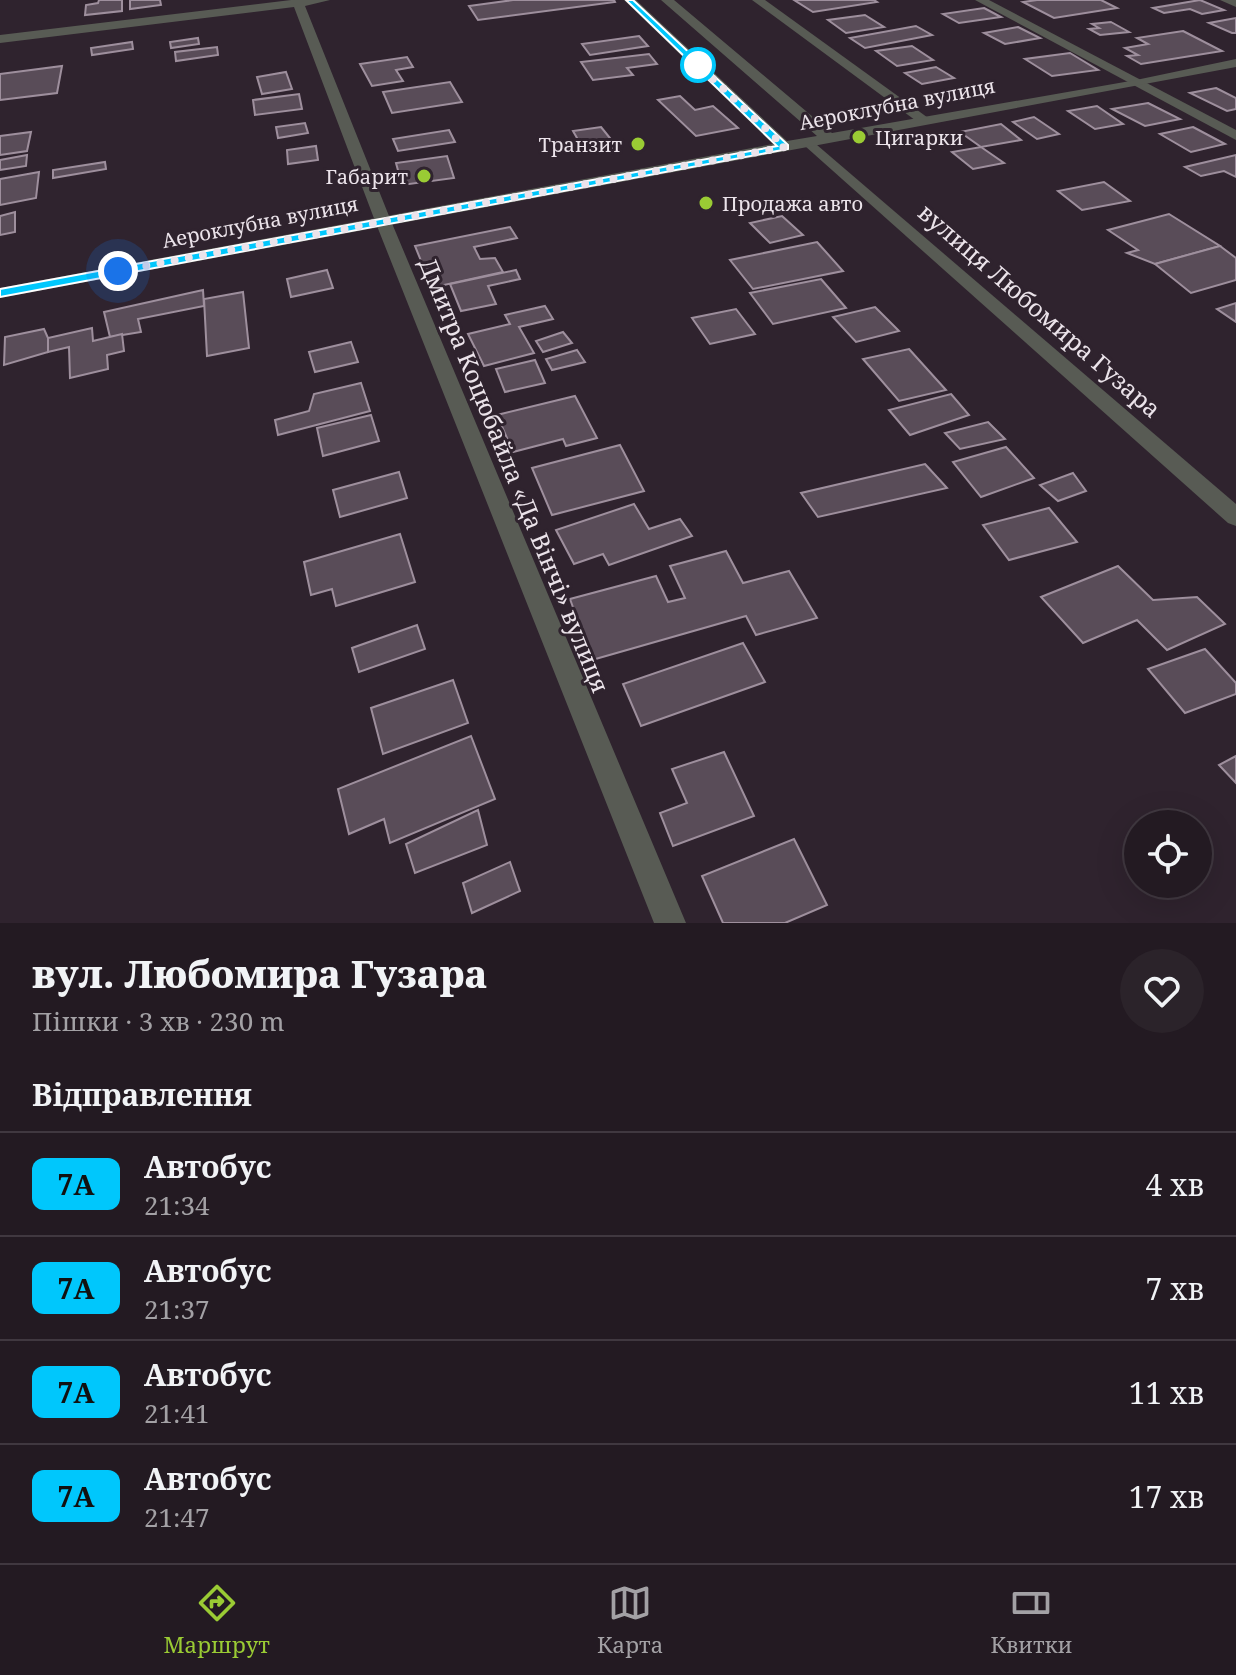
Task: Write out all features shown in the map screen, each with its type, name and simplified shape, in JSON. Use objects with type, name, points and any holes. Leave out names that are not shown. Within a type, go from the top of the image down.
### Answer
[{"type":"street","points":[[0,39],[324,0]]},
{"type":"street","points":[[630,0],[785,147]]},
{"type":"street","points":[[667,0],[830,139]]},
{"type":"street","points":[[758,0],[924,120]]},
{"type":"street","points":[[981,0],[1236,136]]},
{"type":"street","points":[[1226,0],[1236,4]]},
{"type":"street","name":"Дмитра Коцюбайла «Да Вінчі» вулиця","points":[[298,2],[383,221],[670,923]]},
{"type":"street","name":"Аероклубна вулиця","points":[[0,293],[1236,63]]},
{"type":"street","name":"вулиця Любомира Гузара","points":[[810,143],[1236,517]]},
{"type":"building","points":[[99,0],[122,0],[122,11],[85,15],[86,5],[98,3]]},
{"type":"building","points":[[130,0],[160,0],[161,5],[130,9]]},
{"type":"building","points":[[513,0],[615,2],[478,20],[469,6]]},
{"type":"building","points":[[794,0],[874,0],[877,2],[813,12]]},
{"type":"building","points":[[1101,0],[1117,8],[1054,18],[1023,2]]},
{"type":"building","points":[[1200,0],[1224,10],[1202,14],[1190,9],[1164,13],[1153,8]]},
{"type":"building","points":[[984,8],[1001,17],[959,23],[943,14]]},
{"type":"building","points":[[865,15],[884,27],[846,33],[828,20]]},
{"type":"building","points":[[1236,18],[1236,33],[1209,23]]},
{"type":"building","points":[[1111,22],[1129,32],[1100,35],[1089,29],[1099,28],[1092,24]]},
{"type":"building","points":[[916,26],[932,35],[865,48],[850,38]]},
{"type":"building","points":[[1018,27],[1040,38],[1005,44],[984,33]]},
{"type":"building","points":[[1183,31],[1222,51],[1141,64],[1127,56],[1138,55],[1125,48],[1148,44],[1137,38]]},
{"type":"building","points":[[639,36],[648,46],[590,55],[582,44]]},
{"type":"building","points":[[198,38],[199,44],[171,48],[170,42]]},
{"type":"building","points":[[132,42],[133,49],[92,55],[91,48]]},
{"type":"building","points":[[912,46],[933,60],[897,66],[876,51]]},
{"type":"building","points":[[217,47],[218,55],[176,61],[175,52]]},
{"type":"building","points":[[1070,53],[1098,70],[1052,76],[1025,59]]},
{"type":"building","points":[[649,54],[657,64],[627,68],[633,75],[593,80],[581,62]]},
{"type":"building","points":[[407,57],[413,67],[396,70],[403,81],[372,86],[360,64]]},
{"type":"building","points":[[62,66],[57,93],[0,100],[0,74]]},
{"type":"building","points":[[936,67],[954,78],[922,84],[905,73]]},
{"type":"building","points":[[286,72],[292,89],[262,94],[257,77]]},
{"type":"building","points":[[450,82],[462,102],[392,113],[383,92]]},
{"type":"building","points":[[1216,88],[1236,98],[1236,109],[1227,111],[1190,93]]},
{"type":"building","points":[[299,94],[302,109],[255,115],[253,100]]},
{"type":"building","points":[[680,96],[695,110],[713,106],[738,128],[696,136],[658,100]]},
{"type":"building","points":[[1148,103],[1180,119],[1145,126],[1112,109]]},
{"type":"building","points":[[1097,106],[1123,124],[1095,129],[1068,111]]},
{"type":"building","points":[[1034,117],[1059,134],[1037,139],[1013,122]]},
{"type":"building","points":[[305,123],[308,133],[278,138],[276,127]]},
{"type":"building","points":[[1001,124],[1021,140],[981,147],[960,132]]},
{"type":"building","points":[[601,127],[618,148],[585,152],[573,131]]},
{"type":"building","points":[[1193,127],[1225,144],[1191,152],[1160,134]]},
{"type":"building","points":[[449,130],[455,142],[398,151],[393,139]]},
{"type":"building","points":[[31,132],[27,151],[0,155],[0,136]]},
{"type":"building","points":[[316,146],[318,160],[288,164],[287,150]]},
{"type":"building","points":[[981,147],[1004,163],[973,169],[952,152]]},
{"type":"building","points":[[27,155],[26,166],[0,170],[0,160]]},
{"type":"building","points":[[1236,155],[1236,177],[1224,171],[1201,176],[1185,167]]},
{"type":"building","points":[[447,156],[454,178],[402,185],[396,163]]},
{"type":"building","points":[[105,162],[106,169],[53,178],[53,170]]},
{"type":"building","points":[[39,172],[36,198],[0,205],[0,179]]},
{"type":"building","points":[[1104,182],[1130,201],[1082,210],[1058,191]]},
{"type":"building","points":[[15,212],[15,232],[0,235],[0,216]]},
{"type":"building","points":[[1169,214],[1220,246],[1155,264],[1127,253],[1138,250],[1108,230]]},
{"type":"building","points":[[782,216],[803,235],[770,243],[750,223]]},
{"type":"building","points":[[510,227],[517,238],[474,247],[480,259],[495,258],[503,272],[435,287],[430,283],[415,246]]},
{"type":"building","points":[[817,242],[843,271],[753,289],[730,260]]},
{"type":"building","points":[[1220,246],[1236,258],[1236,280],[1191,293],[1155,264]]},
{"type":"building","points":[[327,270],[333,288],[291,297],[287,279]]},
{"type":"building","points":[[516,270],[520,279],[488,286],[496,304],[461,311],[450,284]]},
{"type":"building","points":[[821,279],[846,308],[773,324],[750,293]]},
{"type":"building","points":[[203,290],[204,306],[138,319],[141,332],[110,337],[104,312]]},
{"type":"building","points":[[243,292],[249,348],[207,356],[204,299]]},
{"type":"building","points":[[1236,303],[1236,322],[1217,309]]},
{"type":"building","points":[[545,306],[553,319],[519,327],[534,353],[484,366],[468,334],[510,324],[505,315]]},
{"type":"building","points":[[875,307],[899,331],[856,342],[833,317]]},
{"type":"building","points":[[736,309],[755,334],[710,344],[692,318]]},
{"type":"building","points":[[92,328],[93,341],[122,334],[124,351],[107,355],[108,369],[70,378],[69,347],[48,352],[48,338]]},
{"type":"building","points":[[44,329],[48,352],[4,365],[5,337]]},
{"type":"building","points":[[563,332],[572,343],[543,352],[536,341]]},
{"type":"building","points":[[351,342],[358,362],[315,372],[309,352]]},
{"type":"building","points":[[909,349],[946,390],[899,401],[863,359]]},
{"type":"building","points":[[577,350],[585,362],[552,370],[546,359]]},
{"type":"building","points":[[535,360],[545,383],[505,392],[496,369]]},
{"type":"building","points":[[361,383],[370,411],[278,435],[275,420],[309,411],[314,394]]},
{"type":"building","points":[[951,394],[969,415],[910,435],[889,410]]},
{"type":"building","points":[[575,396],[597,438],[566,446],[563,439],[513,452],[497,415]]},
{"type":"building","points":[[371,415],[379,441],[323,456],[317,428]]},
{"type":"building","points":[[988,422],[1005,439],[960,449],[945,433]]},
{"type":"building","points":[[620,445],[644,491],[552,515],[532,468]]},
{"type":"building","points":[[1006,447],[1034,478],[981,497],[953,462]]},
{"type":"building","points":[[925,464],[947,488],[818,517],[801,493]]},
{"type":"building","points":[[399,472],[407,498],[340,517],[333,490]]},
{"type":"building","points":[[1073,473],[1086,491],[1058,501],[1040,485]]},
{"type":"building","points":[[634,504],[649,529],[680,519],[692,536],[609,565],[603,554],[574,564],[556,530]]},
{"type":"building","points":[[1049,508],[1077,542],[1009,560],[983,525]]},
{"type":"building","points":[[400,534],[415,582],[336,606],[332,589],[311,595],[304,562]]},
{"type":"building","points":[[726,551],[743,583],[789,571],[817,618],[756,635],[746,616],[592,660],[570,599],[656,576],[668,602],[685,598],[670,566]]},
{"type":"building","points":[[1118,566],[1153,600],[1197,597],[1225,624],[1167,650],[1137,620],[1083,643],[1041,597]]},
{"type":"building","points":[[417,625],[425,649],[359,672],[352,648]]},
{"type":"building","points":[[743,643],[765,682],[641,726],[623,684]]},
{"type":"building","points":[[1205,649],[1236,683],[1236,694],[1185,713],[1148,669]]},
{"type":"building","points":[[453,680],[468,723],[383,754],[371,708]]},
{"type":"building","points":[[471,736],[495,799],[390,843],[384,819],[349,834],[338,789]]},
{"type":"building","points":[[724,752],[754,816],[673,846],[660,813],[687,803],[672,769]]},
{"type":"building","points":[[1236,756],[1236,783],[1219,765]]},
{"type":"building","points":[[478,810],[487,845],[415,873],[406,844]]},
{"type":"building","points":[[794,839],[827,905],[785,923],[723,923],[702,876]]},
{"type":"building","points":[[510,862],[520,891],[472,913],[463,883]]},
{"type":"bus line","name":"7А","points":[[0,293],[785,147],[630,0]]},
{"type":"place","name":"Цигарки","points":[[859,137]]},
{"type":"place","name":"Транзит","points":[[638,144]]},
{"type":"place","name":"Габарит","points":[[424,176]]},
{"type":"place","name":"Продажа авто","points":[[706,203]]},
{"type":"route","points":[[118,271],[785,147],[696,63],[698,65]]}]
